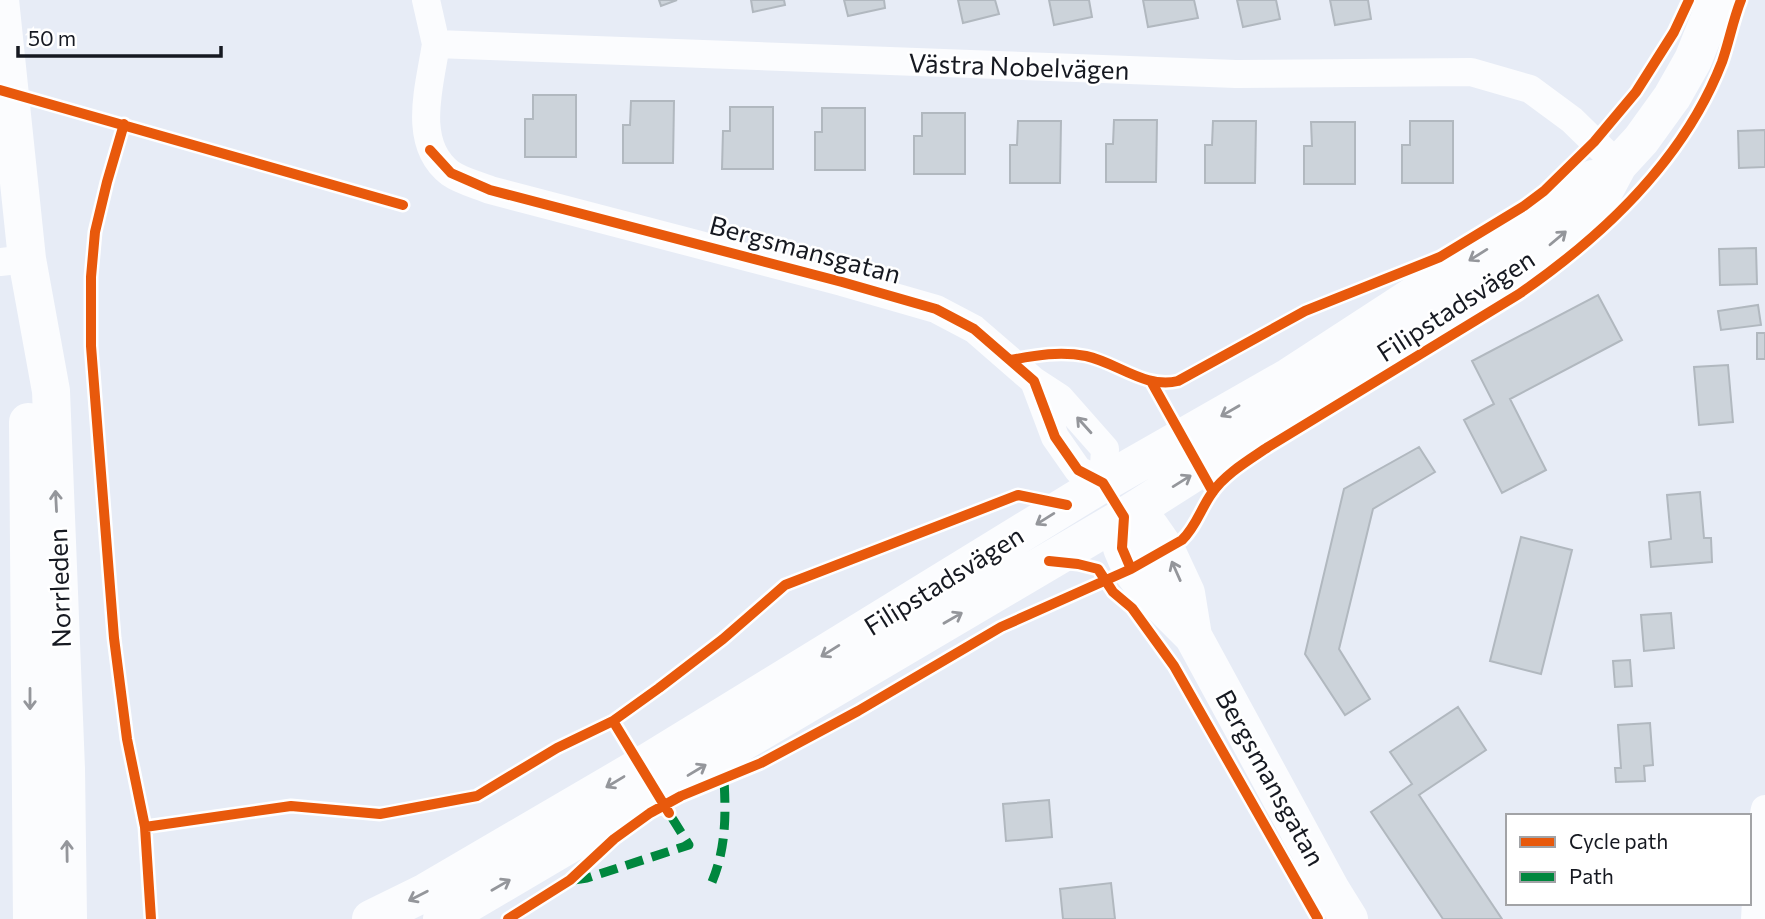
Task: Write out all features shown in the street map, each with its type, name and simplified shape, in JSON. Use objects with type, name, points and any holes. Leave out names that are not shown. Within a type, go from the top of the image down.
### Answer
[{"type":"street","name":"Norrleden","points":[[0,0],[14,260],[32,919]]},
{"type":"street","points":[[426,0],[436,44]]},
{"type":"street","name":"Filipstadsvägen","points":[[442,919],[1124,517],[1324,390],[1454,313],[1559,238],[1602,195],[1618,165],[1641,140],[1672,97],[1693,60],[1717,0]]},
{"type":"street","name":"Västra Nobelvägen","points":[[436,44],[1222,74],[1471,72],[1530,89],[1572,120],[1618,165]]},
{"type":"street","name":"Bergsmansgatan","points":[[436,44],[427,128],[430,150],[451,173],[490,190],[936,309],[974,329],[1034,381],[1060,398],[1105,449],[1103,483]]},
{"type":"street","name":"Filipstadsvägen","points":[[371,919],[460,873],[650,761],[1103,483],[1289,377],[1543,214],[1584,184],[1618,165]]},
{"type":"street","name":"Norrleden","points":[[14,260],[51,391],[65,728],[68,919]]},
{"type":"street","points":[[1103,483],[1124,517]]},
{"type":"street","name":"Bergsmansgatan","points":[[1124,517],[1122,548],[1131,569],[1146,589],[1193,636],[1349,919]]},
{"type":"street","points":[[1755,919],[1760,833],[1765,810]]},
{"type":"building","points":[[659,0],[677,0],[661,6]]},
{"type":"building","points":[[751,0],[784,0],[785,5],[753,12]]},
{"type":"building","points":[[844,0],[884,0],[885,8],[848,16]]},
{"type":"building","points":[[958,0],[995,0],[999,14],[963,23]]},
{"type":"building","points":[[1049,0],[1089,0],[1092,17],[1054,25]]},
{"type":"building","points":[[1143,0],[1194,0],[1198,18],[1148,27]]},
{"type":"building","points":[[1237,0],[1276,0],[1280,19],[1243,27]]},
{"type":"building","points":[[1330,0],[1368,0],[1371,19],[1335,25]]},
{"type":"building","points":[[533,95],[576,95],[576,157],[525,157],[525,119],[533,119]]},
{"type":"building","points":[[631,101],[674,101],[673,163],[623,163],[623,125],[630,125]]},
{"type":"building","points":[[730,107],[773,107],[773,169],[722,169],[723,131],[730,131]]},
{"type":"building","points":[[822,108],[865,108],[865,170],[815,170],[815,132],[822,132]]},
{"type":"building","points":[[922,113],[965,113],[965,174],[914,174],[914,136],[922,136]]},
{"type":"building","points":[[1114,120],[1157,120],[1156,182],[1106,182],[1106,144],[1113,144]]},
{"type":"building","points":[[1018,121],[1061,121],[1060,183],[1010,183],[1010,145],[1017,145]]},
{"type":"building","points":[[1213,121],[1256,121],[1255,183],[1205,183],[1205,145],[1212,145]]},
{"type":"building","points":[[1410,121],[1453,121],[1453,183],[1402,183],[1402,145],[1410,145]]},
{"type":"building","points":[[1311,122],[1355,122],[1355,184],[1304,184],[1304,146],[1312,146]]},
{"type":"building","points":[[1765,130],[1765,167],[1739,168],[1738,131]]},
{"type":"building","points":[[1756,248],[1757,284],[1720,285],[1719,249]]},
{"type":"building","points":[[1598,295],[1622,340],[1510,399],[1546,470],[1502,493],[1464,420],[1494,404],[1472,361]]},
{"type":"building","points":[[1758,305],[1761,325],[1721,330],[1718,311]]},
{"type":"building","points":[[1757,333],[1765,333],[1765,359],[1757,359]]},
{"type":"building","points":[[1728,365],[1733,422],[1699,425],[1694,367]]},
{"type":"building","points":[[1419,447],[1435,472],[1373,509],[1339,649],[1370,699],[1345,715],[1305,654],[1344,489]]},
{"type":"building","points":[[1700,492],[1704,538],[1711,538],[1712,562],[1651,567],[1649,542],[1671,539],[1667,495]]},
{"type":"building","points":[[1521,537],[1572,550],[1541,674],[1490,661]]},
{"type":"building","points":[[1671,613],[1674,648],[1644,651],[1641,615]]},
{"type":"building","points":[[1630,660],[1632,686],[1615,687],[1613,661]]},
{"type":"building","points":[[1458,707],[1486,750],[1419,795],[1502,919],[1443,919],[1371,812],[1412,784],[1390,752]]},
{"type":"building","points":[[1650,723],[1653,765],[1644,766],[1645,781],[1616,782],[1615,768],[1621,768],[1618,725]]},
{"type":"building","points":[[1049,800],[1052,837],[1006,841],[1003,804]]},
{"type":"building","points":[[1111,883],[1115,919],[1063,919],[1060,889]]},
{"type":"marked path","points":[[712,882],[724,832],[724,779]]},
{"type":"marked path","points":[[574,880],[689,845],[669,813]]},
{"type":"cycle path","points":[[1011,360],[1048,354],[1086,356],[1154,381],[1178,381],[1305,311],[1440,257],[1524,206],[1544,191],[1594,142],[1636,92],[1674,32],[1689,0]]},
{"type":"cycle path","points":[[508,919],[570,880],[614,839],[650,813],[681,796],[761,763],[858,711],[1001,627],[1131,569],[1182,540],[1212,493],[1238,468],[1519,294],[1550,271],[1581,247],[1638,193],[1686,131],[1706,98],[1722,62],[1741,0]]},
{"type":"cycle path","points":[[0,90],[403,205]]},
{"type":"cycle path","points":[[124,124],[95,232],[91,277],[91,346],[114,638],[127,739],[145,827],[151,919]]},
{"type":"cycle path","points":[[430,150],[451,173],[490,190],[842,282],[936,309],[974,329],[1034,381],[1055,437],[1078,470],[1103,483],[1124,517],[1122,548],[1131,569]]},
{"type":"cycle path","points":[[1152,383],[1213,492]]},
{"type":"cycle path","points":[[145,827],[291,806],[380,814],[477,796],[557,748],[613,721],[723,639],[785,585],[1018,495],[1067,505]]},
{"type":"cycle path","points":[[1049,561],[1098,569],[1113,592],[1132,608],[1174,666],[1318,919]]},
{"type":"cycle path","points":[[613,721],[669,813]]}]
